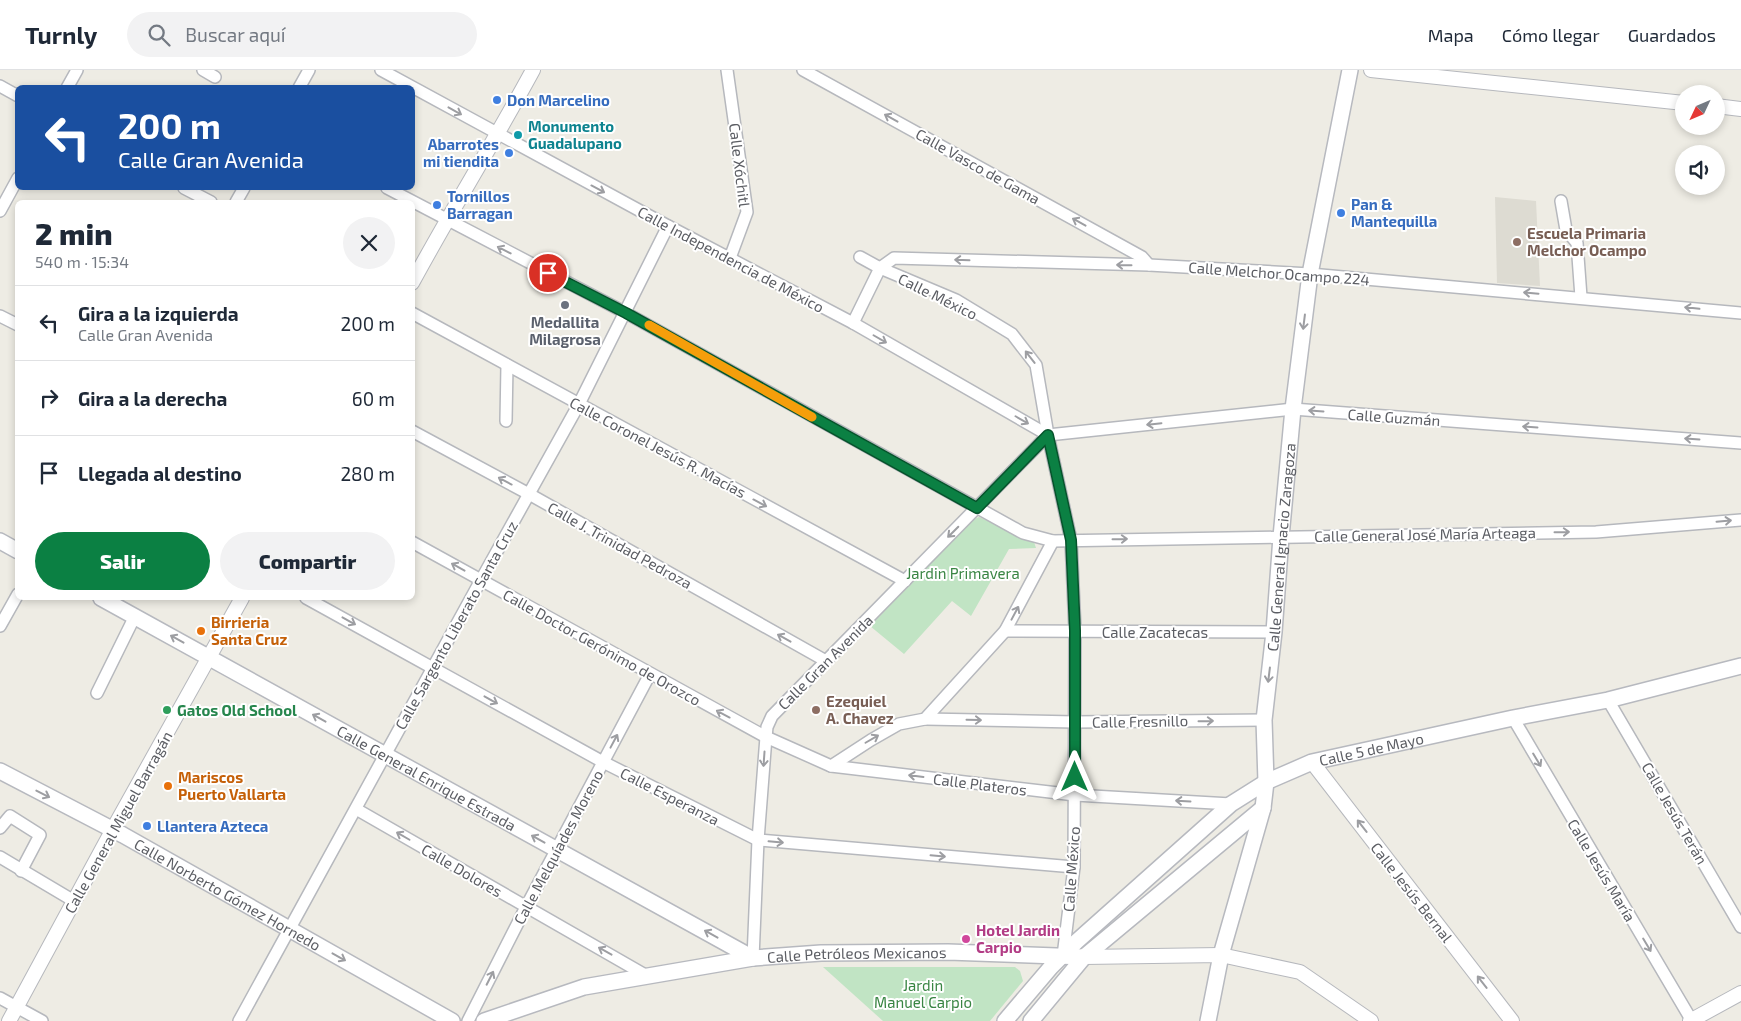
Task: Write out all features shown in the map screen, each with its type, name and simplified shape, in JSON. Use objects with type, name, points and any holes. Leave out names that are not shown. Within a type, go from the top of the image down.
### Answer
[{"type":"main road","name":"Calle General Ignacio Zaragoza","points":[[1208,1021],[1222,956],[1262,808],[1266,782],[1264,720],[1274,632],[1293,409],[1310,274],[1350,70]]},
{"type":"main road","points":[[0,541],[15,549]]},
{"type":"main road","name":"Calle General Enrique Estrada","points":[[105,600],[753,958]]},
{"type":"main road","name":"Calle 5 de Mayo","points":[[1005,1021],[1051,967],[1076,942],[1231,804],[1266,782],[1312,762],[1512,718],[1608,700],[1741,666]]},
{"type":"main road","name":"Calle Norberto Gómez Hornedo","points":[[0,773],[112,829],[452,1021]]},
{"type":"main road","points":[[1032,1021],[1084,957],[1262,808]]},
{"type":"main road","name":"Calle Petróleos Mexicanos","points":[[484,1021],[584,987],[753,958],[822,953],[938,952],[1084,957]]},
{"type":"street","points":[[70,85],[77,70]]},
{"type":"street","points":[[203,70],[216,77]]},
{"type":"street","points":[[301,85],[309,70]]},
{"type":"street","name":"Calle Independencia de México","points":[[381,70],[408,85]]},
{"type":"street","points":[[415,278],[446,220],[498,135],[533,70]]},
{"type":"street","name":"Calle Xóchitl","points":[[727,70],[747,212],[730,258]]},
{"type":"street","name":"Calle Vasco de Gama","points":[[803,70],[1142,257],[1150,265]]},
{"type":"street","points":[[1371,70],[1675,102]]},
{"type":"street","points":[[0,86],[15,94]]},
{"type":"street","name":"Calle Independencia de México","points":[[415,89],[668,226],[853,323],[1048,435]]},
{"type":"street","points":[[1725,107],[1741,109]]},
{"type":"street","points":[[0,210],[15,183]]},
{"type":"street","points":[[188,190],[207,200]]},
{"type":"street","name":"Calle General José María Arteaga","points":[[391,190],[409,200]]},
{"type":"street","points":[[1561,201],[1566,230],[1577,244],[1581,297]]},
{"type":"street","name":"Calle General José María Arteaga","points":[[415,203],[626,313],[1024,534],[1053,541],[1596,532],[1741,520]]},
{"type":"street","name":"Calle Sargento Liberato Santa Cruz","points":[[239,1021],[579,404],[668,226]]},
{"type":"street","name":"Calle México","points":[[860,257],[880,268],[956,300],[1012,334],[1036,365],[1048,435],[1071,540],[1075,631],[1074,867],[1063,956]]},
{"type":"street","name":"Calle Melchor Ocampo 224","points":[[880,268],[894,258],[1150,265],[1310,274],[1581,297],[1741,313]]},
{"type":"street","points":[[853,323],[880,268]]},
{"type":"street","name":"Calle Coronel Jesús R. Macías","points":[[415,315],[905,581]]},
{"type":"street","points":[[0,316],[15,324]]},
{"type":"street","points":[[506,421],[507,365]]},
{"type":"street","name":"Calle Guzmán","points":[[1048,435],[1293,409],[1741,443]]},
{"type":"street","name":"Calle J. Trinidad Pedroza","points":[[415,433],[529,494],[826,662]]},
{"type":"street","name":"Calle Gran Avenida","points":[[753,958],[758,840],[766,727],[772,716],[1048,435]]},
{"type":"street","points":[[925,719],[1005,631],[1053,541]]},
{"type":"street","name":"Calle Doctor Gerónimo de Orozco","points":[[415,544],[766,737]]},
{"type":"street","points":[[0,626],[15,599]]},
{"type":"street","name":"Calle General Miguel Barragán","points":[[9,1021],[112,829],[210,658],[241,600]]},
{"type":"street","name":"Calle Esperanza","points":[[310,600],[603,762],[758,840],[1074,867]]},
{"type":"street","points":[[97,693],[135,616]]},
{"type":"street","name":"Calle Zacatecas","points":[[1005,631],[1274,632]]},
{"type":"street","name":"Calle Melquíades Moreno","points":[[468,1021],[526,907],[650,674]]},
{"type":"street","name":"Calle Jesús Terán","points":[[1608,700],[1741,927]]},
{"type":"street","name":"Calle Jesús María","points":[[1512,718],[1691,1021]]},
{"type":"street","name":"Calle Fresnillo","points":[[831,766],[899,724],[925,719],[1075,722],[1264,720]]},
{"type":"street","name":"Calle Plateros","points":[[766,737],[831,766],[1075,795],[1231,804]]},
{"type":"street","name":"Calle Jesús Bernal","points":[[1312,762],[1512,1021]]},
{"type":"street","name":"Calle Dolores","points":[[356,809],[647,976]]},
{"type":"street","points":[[0,828],[10,816],[40,835],[21,871]]},
{"type":"street","points":[[0,857],[74,901]]},
{"type":"street","name":"Calle Petróleos Mexicanos","points":[[1084,957],[1222,956],[1300,972],[1370,1021]]},
{"type":"street","points":[[1691,1021],[1741,994]]},
{"type":"street","points":[[0,998],[42,1021]]},
{"type":"shaded area","name":"Escuela Primaria Melchor Ocampo","points":[[1495,197],[1536,201],[1540,286],[1497,283]]},
{"type":"green space","name":"Jardin Primavera","points":[[979,517],[1034,542],[1036,548],[1009,549],[971,616],[952,601],[904,654],[870,626],[972,520]]},
{"type":"green space","name":"Jardin Manuel Carpio","points":[[823,967],[1015,967],[1020,971],[1023,981],[990,1021],[883,1021]]},
{"type":"slow traffic","points":[[649,325],[812,417]]},
{"type":"place","name":"Don Marcelino","points":[[497,100]]},
{"type":"place","name":"Monumento Guadalupano","points":[[518,135]]},
{"type":"place","name":"Abarrotes mi tiendita","points":[[509,153]]},
{"type":"place","name":"Tornillos Barragan","points":[[437,205]]},
{"type":"place","name":"Pan & Mantequilla","points":[[1341,213]]},
{"type":"place","name":"Escuela Primaria Melchor Ocampo","points":[[1517,242]]},
{"type":"place","name":"Medallita Milagrosa","points":[[565,305]]},
{"type":"place","name":"Birrieria Santa Cruz","points":[[201,631]]},
{"type":"place","name":"Gatos Old School","points":[[167,710]]},
{"type":"place","name":"Ezequiel A. Chavez","points":[[816,710]]},
{"type":"place","name":"Mariscos Puerto Vallarta","points":[[168,786]]},
{"type":"place","name":"Llantera Azteca","points":[[147,826]]},
{"type":"place","name":"Hotel Jardin Carpio","points":[[966,939]]},
{"type":"route","points":[[548,273],[626,313],[977,508],[1048,435],[1071,540],[1075,631],[1075,777]]}]
